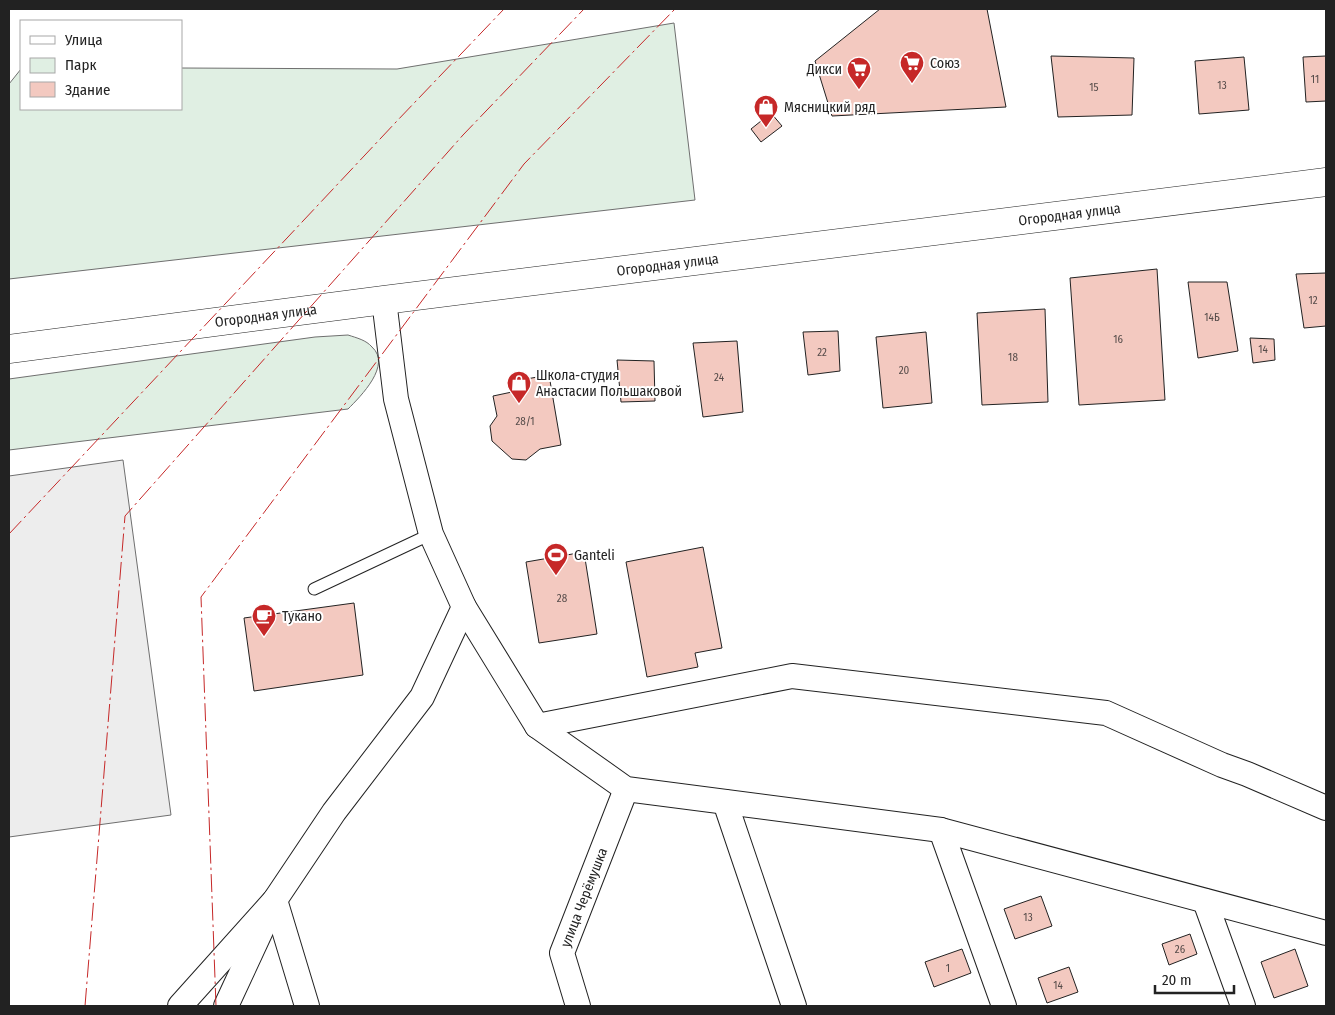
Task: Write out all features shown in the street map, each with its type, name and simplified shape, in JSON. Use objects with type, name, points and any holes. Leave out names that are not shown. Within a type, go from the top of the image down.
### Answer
[{"type":"main road","name":"Огородная улица","points":[[9,349],[1326,182]]},
{"type":"street","points":[[384,300],[396,399],[431,534],[464,607],[537,726],[626,789],[941,830],[1326,933]]},
{"type":"street","points":[[180,1006],[275,900],[334,812],[422,698],[464,607]]},
{"type":"street","points":[[537,726],[792,676],[1106,712],[1222,765],[1326,808]]},
{"type":"street","name":"улица Черёмушка","points":[[578,1006],[562,954],[626,789]]},
{"type":"street","points":[[726,802],[794,1006]]},
{"type":"street","points":[[941,830],[1004,1006]]},
{"type":"street","points":[[226,1006],[275,900]]},
{"type":"street","points":[[275,900],[307,1006]]},
{"type":"street","points":[[1205,901],[1243,1006]]},
{"type":"lane","points":[[314,589],[431,534]]},
{"type":"green space","points":[[674,23],[695,200],[9,279],[9,84],[20,70],[20,110],[182,110],[182,68],[397,69]]},
{"type":"green space","points":[[348,335],[361,339],[370,345],[377,354],[379,362],[377,371],[367,388],[348,409],[9,450],[9,379],[315,337]]},
{"type":"shaded area","points":[[123,460],[171,815],[9,837],[9,476]]},
{"type":"building","name":"Союз","points":[[880,9],[987,9],[1006,107],[832,116],[815,61]]},
{"type":"building","points":[[1051,56],[1134,58],[1132,115],[1058,117]]},
{"type":"building","points":[[1326,56],[1326,101],[1306,102],[1303,57]]},
{"type":"building","points":[[1244,57],[1249,110],[1199,114],[1195,61]]},
{"type":"building","name":"Мясницкий ряд","points":[[771,113],[782,126],[761,142],[751,129]]},
{"type":"building","points":[[1157,269],[1165,400],[1079,405],[1070,278]]},
{"type":"building","points":[[1326,273],[1326,326],[1304,328],[1296,274]]},
{"type":"building","points":[[1188,282],[1227,282],[1238,351],[1198,358]]},
{"type":"building","points":[[1045,309],[1048,402],[982,405],[977,313]]},
{"type":"building","points":[[838,331],[840,371],[808,375],[803,332]]},
{"type":"building","points":[[926,332],[932,403],[883,408],[876,337]]},
{"type":"building","points":[[1250,338],[1274,339],[1275,360],[1253,363]]},
{"type":"building","points":[[737,341],[743,412],[703,417],[693,343]]},
{"type":"building","points":[[617,360],[654,361],[655,401],[621,402]]},
{"type":"building","points":[[549,375],[561,445],[540,449],[526,460],[512,459],[492,441],[490,426],[497,416],[493,396],[512,392],[509,382]]},
{"type":"building","points":[[703,547],[722,648],[695,653],[698,667],[647,677],[626,562]]},
{"type":"building","points":[[584,552],[597,634],[539,643],[526,562]]},
{"type":"building","points":[[354,603],[363,675],[254,691],[244,618]]},
{"type":"building","points":[[1041,896],[1052,926],[1015,939],[1004,909]]},
{"type":"building","points":[[1190,934],[1197,954],[1169,965],[1162,944]]},
{"type":"building","points":[[962,949],[971,973],[934,987],[925,962]]},
{"type":"building","points":[[1295,949],[1308,986],[1274,998],[1261,962]]},
{"type":"building","points":[[1069,967],[1078,992],[1047,1003],[1038,978]]},
{"type":"power","points":[[9,534],[504,9]]},
{"type":"power","points":[[85,1006],[125,516],[463,135],[584,9]]},
{"type":"power","points":[[216,1006],[201,597],[524,164],[675,9]]},
{"type":"place","name":"Союз","points":[[912,84]]},
{"type":"place","name":"Дикси","points":[[859,90]]},
{"type":"place","name":"Мясницкий ряд","points":[[766,128]]},
{"type":"place","name":"Школа-студия Анастасии Польшаковой","points":[[519,404]]},
{"type":"place","name":"Ganteli","points":[[556,576]]},
{"type":"place","name":"Тукано","points":[[264,637]]}]
